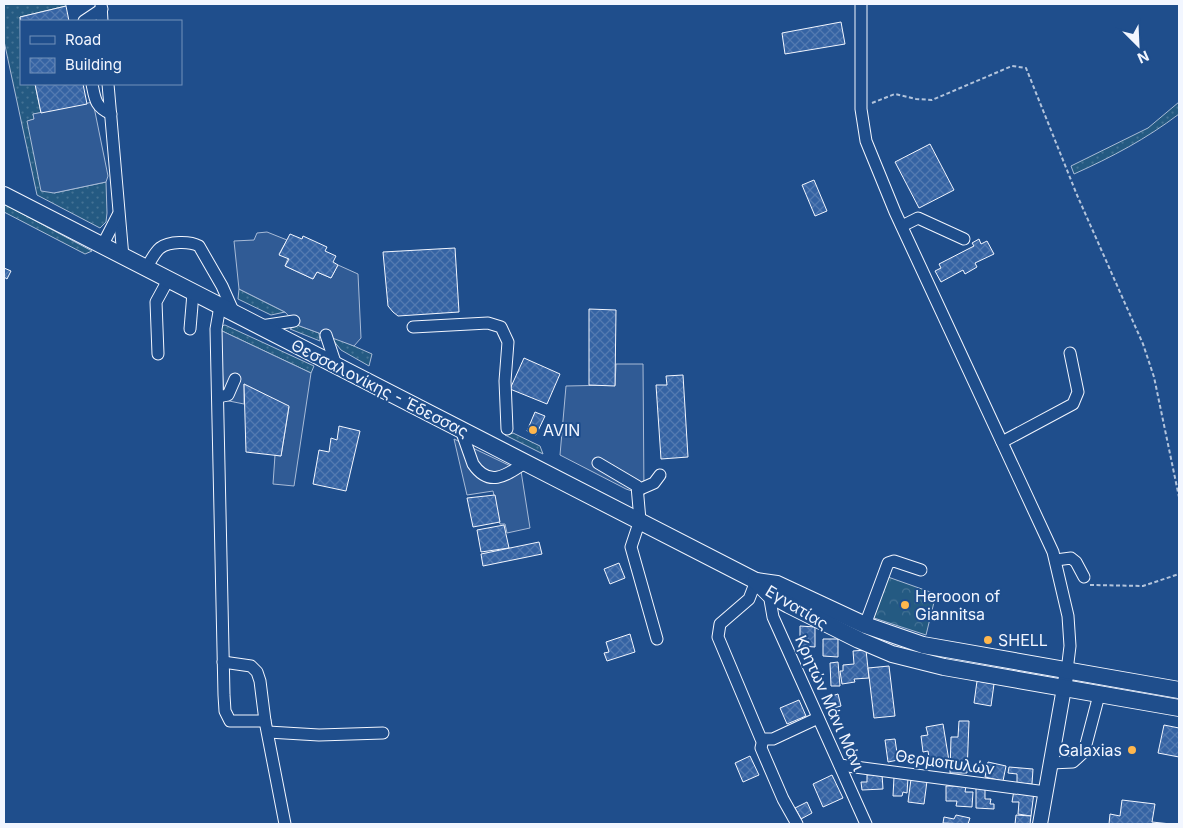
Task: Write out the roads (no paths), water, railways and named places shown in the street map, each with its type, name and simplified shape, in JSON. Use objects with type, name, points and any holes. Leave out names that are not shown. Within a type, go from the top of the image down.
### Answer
[{"type":"highway","name":"Θεσσαλονίκης - Έδεσσας","points":[[4,196],[756,581]]},
{"type":"highway","name":"Εγνατίας","points":[[756,581],[769,594],[789,605],[858,640],[892,654],[944,667],[1179,708]]},
{"type":"highway","name":"Εγνατίας","points":[[756,581],[777,584],[864,625],[923,645],[1179,690]]},
{"type":"main road","points":[[1040,824],[1068,671]]},
{"type":"street","points":[[861,4],[861,109],[866,141],[902,226],[1056,560],[1070,630],[1068,671]]},
{"type":"street","points":[[85,20],[101,6]]},
{"type":"street","points":[[101,6],[102,20]]},
{"type":"street","points":[[92,85],[96,103],[101,110],[111,114]]},
{"type":"street","points":[[108,85],[123,257]]},
{"type":"street","points":[[102,246],[118,216]]},
{"type":"street","points":[[902,226],[918,218],[964,239]]},
{"type":"street","points":[[146,269],[158,250],[165,246],[188,243],[200,246],[222,286],[227,310],[216,323],[223,662],[224,695],[228,719],[236,722],[319,735],[383,733]]},
{"type":"street","points":[[158,354],[155,307],[157,299],[168,280]]},
{"type":"street","points":[[190,329],[193,292]]},
{"type":"street","points":[[260,326],[294,322]]},
{"type":"street","points":[[413,327],[488,324],[496,325],[504,330],[508,342],[505,381],[507,429]]},
{"type":"street","points":[[326,334],[336,365]]},
{"type":"street","points":[[1002,442],[1073,404],[1078,386],[1070,353]]},
{"type":"street","points":[[218,397],[228,396],[235,379]]},
{"type":"street","points":[[462,430],[473,464],[476,468],[493,478],[503,477],[526,462]]},
{"type":"street","points":[[598,463],[635,483],[638,490],[640,520],[631,547],[657,640]]},
{"type":"street","points":[[638,490],[654,483],[660,475]]},
{"type":"street","points":[[1056,560],[1071,558],[1076,562],[1084,577]]},
{"type":"street","points":[[864,625],[888,562],[894,560],[921,570]]},
{"type":"street","points":[[756,581],[749,599],[720,624],[718,637],[763,739],[761,748],[783,799],[797,824]]},
{"type":"street","name":"Κρητών Μάνι Μάνι","points":[[769,594],[769,601],[777,626],[866,824]]},
{"type":"street","points":[[777,626],[789,605]]},
{"type":"street","points":[[223,662],[251,666],[257,672],[285,824]]},
{"type":"street","points":[[1052,763],[1073,762],[1084,752],[1099,695]]},
{"type":"street","points":[[763,739],[773,740],[818,718]]},
{"type":"street","name":"Θερμοπυλών","points":[[840,765],[1046,792]]},
{"type":"place","name":"AVIN","points":[[533,430]]},
{"type":"place","name":"Herooon of Giannitsa","points":[[905,605]]},
{"type":"place","name":"SHELL","points":[[988,640]]},
{"type":"place","name":"Galaxias","points":[[1132,750]]}]
